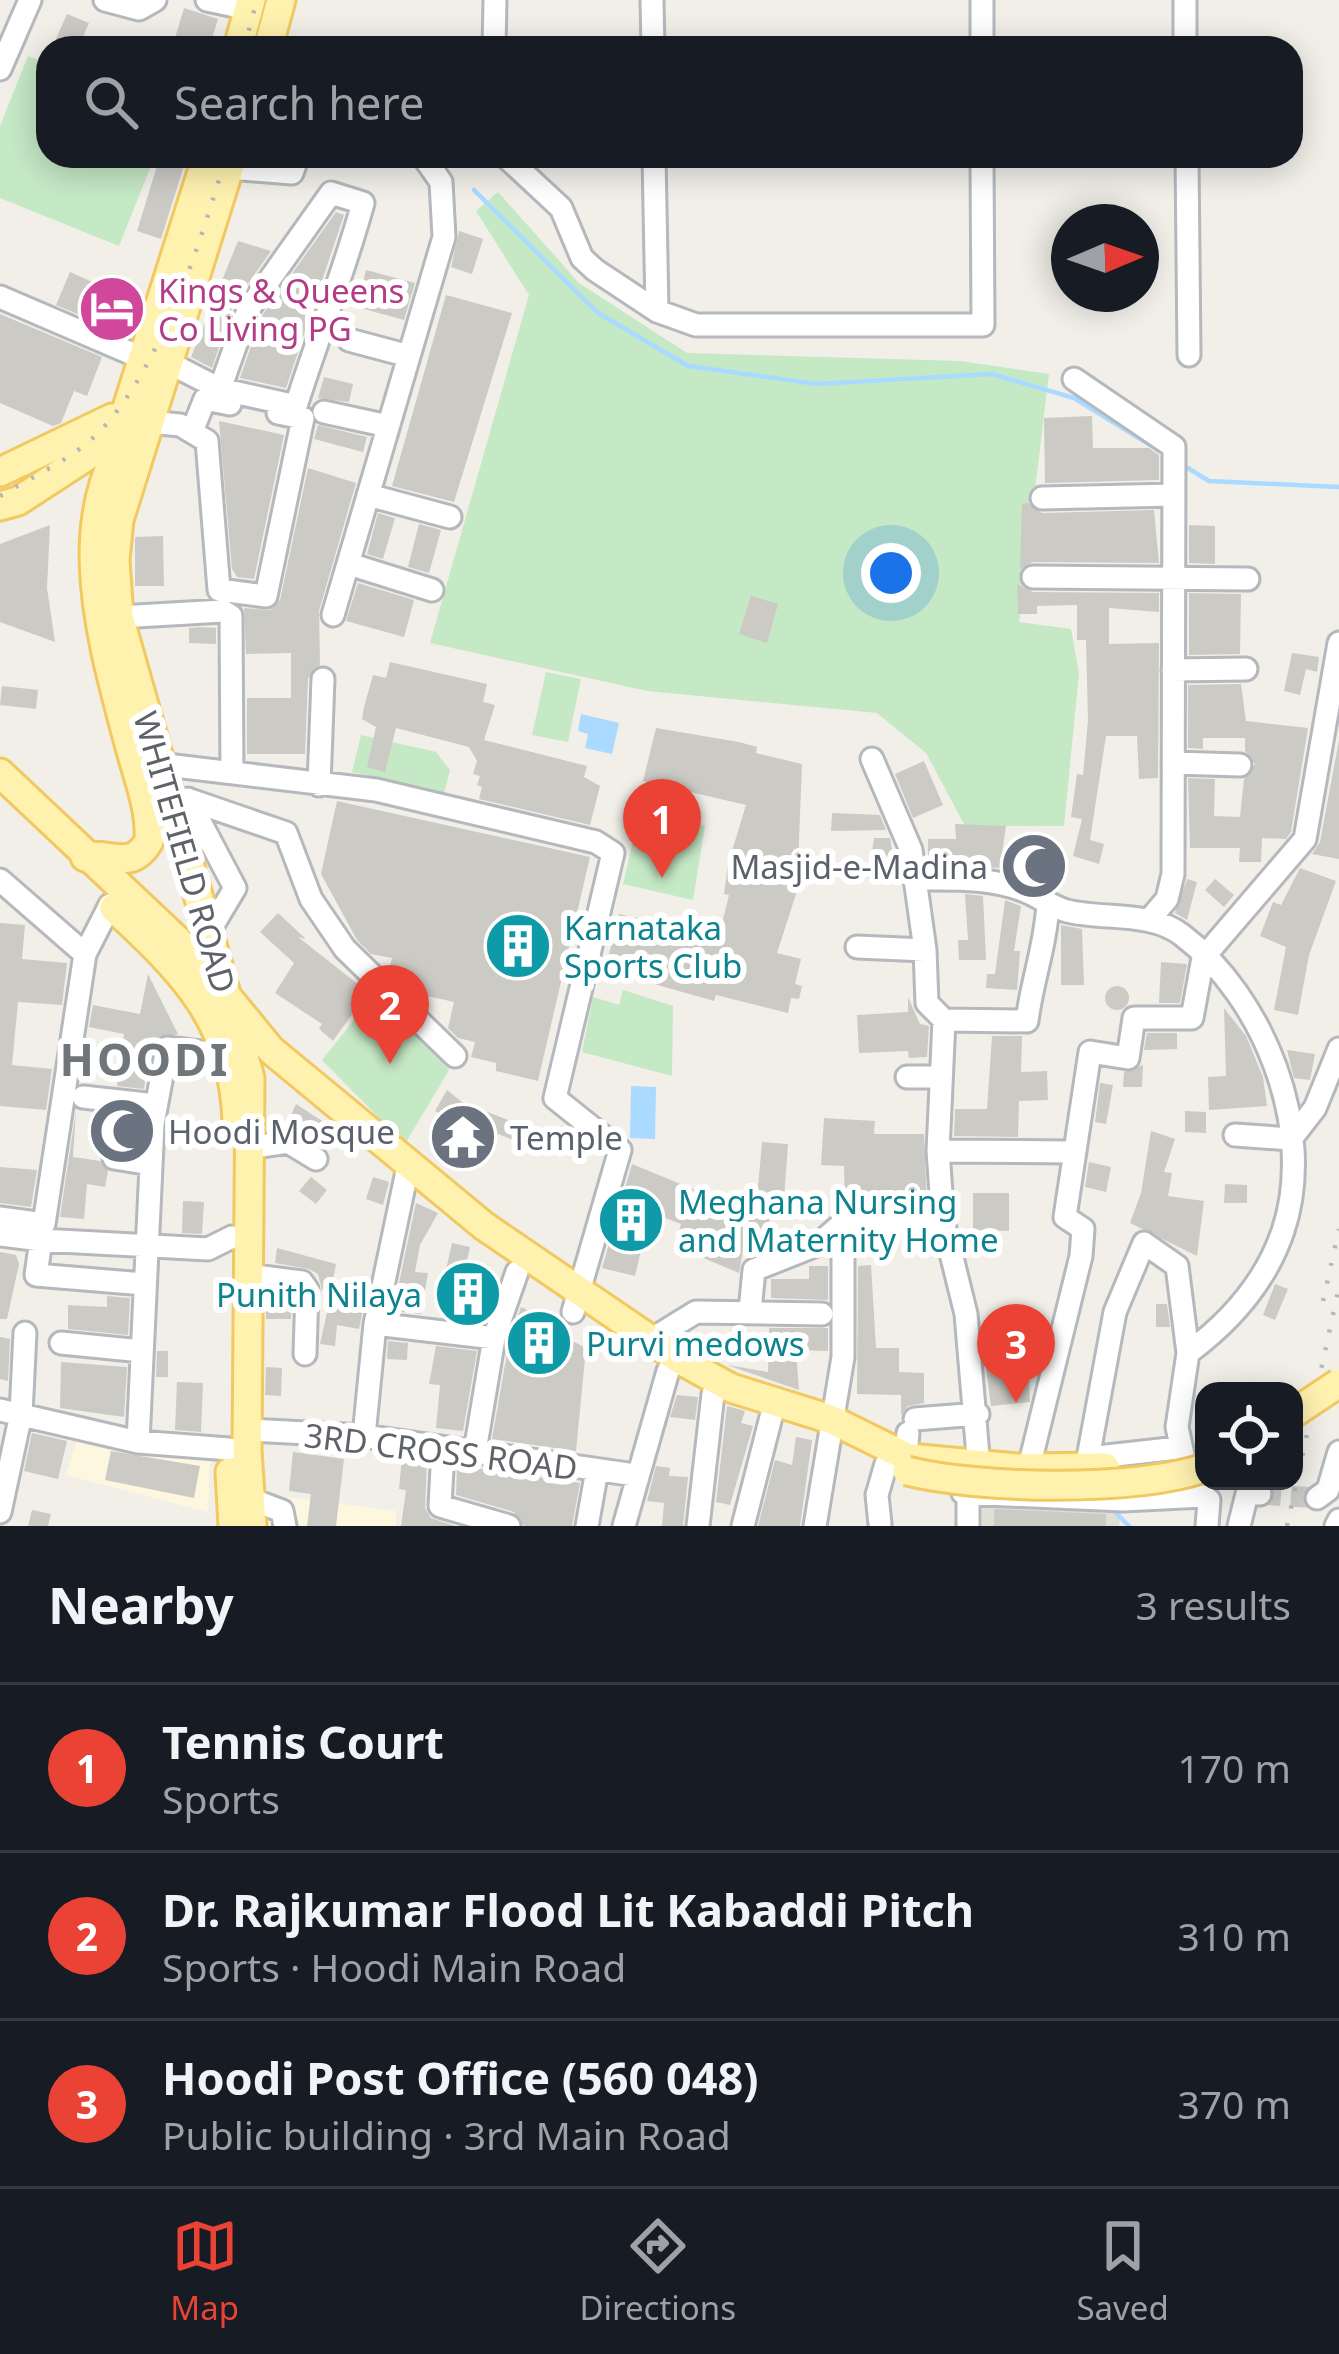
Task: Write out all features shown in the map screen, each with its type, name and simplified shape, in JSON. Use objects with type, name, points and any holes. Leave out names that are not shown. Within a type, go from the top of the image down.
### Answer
[{"type":"main road","points":[[271,36],[280,0]]},
{"type":"main road","points":[[241,36],[250,5]]},
{"type":"main road","name":"WHITEFIELD ROAD","points":[[220,168],[154,363],[119,520],[115,560],[119,617],[171,784],[207,935],[237,1115],[232,1237],[238,1440],[251,1513]]},
{"type":"main road","points":[[0,472],[144,411]]},
{"type":"main road","points":[[0,506],[18,501],[87,456],[144,411]]},
{"type":"main road","name":"WHITEFIELD ROAD","points":[[85,857],[120,863],[142,853],[150,826],[103,649],[94,546],[97,516],[126,431],[144,411]]},
{"type":"main road","points":[[0,773],[192,954],[219,1005]]},
{"type":"main road","points":[[0,796],[176,966],[517,1272],[731,1388],[1002,1484],[1130,1480],[1195,1469]]},
{"type":"main road","name":"WHITEFIELD ROAD","points":[[219,1005],[250,1078],[248,1275],[233,1526]]},
{"type":"main road","points":[[406,1169],[668,1371],[771,1417],[829,1426]]},
{"type":"main road","points":[[1303,1393],[1339,1370]]},
{"type":"main road","points":[[1303,1407],[1339,1383]]},
{"type":"main road","points":[[904,1453],[1017,1468],[1156,1466],[1191,1450]]},
{"type":"street","points":[[0,69],[30,0]]},
{"type":"street","points":[[105,0],[139,9],[155,0]]},
{"type":"street","points":[[207,0],[250,5]]},
{"type":"street","points":[[494,36],[495,0]]},
{"type":"street","points":[[652,0],[652,36]]},
{"type":"street","points":[[982,0],[982,36]]},
{"type":"street","points":[[1185,0],[1185,36]]},
{"type":"street","points":[[265,168],[292,173],[294,168]]},
{"type":"street","points":[[333,615],[444,237],[446,202],[431,168]]},
{"type":"street","points":[[518,168],[562,208],[582,258],[657,311],[696,325],[983,325],[982,168]]},
{"type":"street","points":[[654,168],[657,311]]},
{"type":"street","points":[[1186,168],[1189,355]]},
{"type":"street","points":[[0,297],[220,389],[296,406],[327,305],[340,290],[363,203],[331,193],[248,310],[220,389]]},
{"type":"street","points":[[349,340],[409,356]]},
{"type":"street","points":[[1074,379],[1174,447],[1173,874],[1167,899],[1150,919]]},
{"type":"street","points":[[144,411],[193,429],[207,441],[219,590],[266,596],[303,418],[205,399],[193,429]]},
{"type":"street","points":[[324,412],[388,426]]},
{"type":"street","points":[[368,495],[450,518]]},
{"type":"street","points":[[1042,498],[1174,495]]},
{"type":"street","points":[[349,564],[432,590]]},
{"type":"street","points":[[1033,578],[1248,579]]},
{"type":"street","points":[[119,617],[224,611],[234,619],[232,772]]},
{"type":"street","points":[[1031,1459],[1081,1256],[1083,1229],[1065,1216],[1071,1152],[1090,1052],[1128,1058],[1134,1018],[1192,1018],[1204,958],[1305,839],[1339,643]]},
{"type":"street","points":[[1173,670],[1246,669]]},
{"type":"street","points":[[319,785],[323,680]]},
{"type":"street","points":[[872,759],[911,850],[927,1003],[944,1021],[1027,1021],[1037,955],[1046,944],[1048,903]]},
{"type":"street","points":[[1173,763],[1240,765]]},
{"type":"street","points":[[171,784],[232,772],[450,805],[596,842],[613,853],[555,1098],[620,1150],[575,1303]]},
{"type":"street","points":[[171,784],[235,888],[207,935]]},
{"type":"street","points":[[171,784],[286,833],[311,899],[334,934],[455,1056]]},
{"type":"street","points":[[916,879],[986,880],[1048,903],[1125,921],[1150,919],[1182,935],[1235,987],[1256,1022],[1282,1093],[1291,1138],[1283,1230],[1262,1275],[1233,1314],[1188,1353]]},
{"type":"street","points":[[0,880],[85,954]]},
{"type":"street","points":[[0,1219],[44,1224],[85,954],[110,904]]},
{"type":"street","points":[[857,947],[925,950]]},
{"type":"street","points":[[944,1021],[938,1151],[944,1221],[966,1314],[978,1456]]},
{"type":"street","points":[[138,1442],[154,1115],[166,1048],[226,1055]]},
{"type":"street","points":[[1291,1138],[1315,1108],[1339,1049]]},
{"type":"street","points":[[907,1076],[938,1077]]},
{"type":"street","points":[[83,1097],[154,1115]]},
{"type":"street","points":[[1235,1135],[1291,1138]]},
{"type":"street","points":[[249,1148],[288,1142],[316,1159]]},
{"type":"street","points":[[938,1151],[1071,1152]]},
{"type":"street","points":[[114,1158],[151,1164]]},
{"type":"street","points":[[364,1436],[375,1324],[406,1169]]},
{"type":"street","points":[[750,1311],[754,1270],[819,1244],[842,1223],[944,1221]]},
{"type":"street","points":[[815,1526],[843,1357],[842,1223]]},
{"type":"street","points":[[0,1235],[208,1250],[232,1237]]},
{"type":"street","points":[[41,1240],[36,1275],[144,1284]]},
{"type":"street","points":[[1088,1458],[1115,1312],[1144,1243],[1178,1266],[1188,1353],[1192,1496]]},
{"type":"street","points":[[475,1451],[494,1338],[517,1272]]},
{"type":"street","points":[[248,1275],[302,1282],[307,1297],[304,1354]]},
{"type":"street","points":[[649,1341],[696,1312],[822,1314]]},
{"type":"street","points":[[375,1324],[494,1338]]},
{"type":"street","points":[[0,1512],[10,1412],[25,1333]]},
{"type":"street","points":[[61,1343],[142,1351]]},
{"type":"street","points":[[624,1526],[668,1371]]},
{"type":"street","points":[[698,1526],[713,1394]]},
{"type":"street","name":"3RD CROSS ROAD","points":[[10,1412],[138,1442],[364,1436],[635,1475]]},
{"type":"street","points":[[880,1524],[877,1495],[904,1453],[978,1414]]},
{"type":"street","points":[[743,1526],[771,1417]]},
{"type":"street","points":[[443,1449],[440,1506],[509,1526]]},
{"type":"street","points":[[904,1453],[921,1450],[1031,1459],[1191,1450]]},
{"type":"street","points":[[1318,1498],[1328,1490],[1339,1452]]},
{"type":"street","points":[[904,1453],[905,1479],[968,1494],[1210,1500],[1208,1526]]},
{"type":"street","points":[[586,1526],[597,1470]]},
{"type":"street","points":[[968,1494],[968,1526]]},
{"type":"street","points":[[1239,1526],[1246,1494],[1260,1494]]},
{"type":"street","points":[[251,1513],[282,1511],[285,1526]]},
{"type":"shaded area","points":[[78,1437],[210,1459],[208,1512],[66,1475]]},
{"type":"shaded area","points":[[266,1494],[396,1511],[396,1526],[268,1526]]},
{"type":"shaded area","points":[[982,1503],[1122,1508],[1119,1526],[982,1526]]},
{"type":"green space","points":[[28,56],[36,59],[36,168],[150,168],[119,246],[0,198],[0,126]]},
{"type":"green space","points":[[498,192],[579,283],[687,353],[960,361],[1049,374],[1019,622],[1071,629],[1079,673],[1064,826],[965,826],[926,753],[877,713],[647,691],[430,643],[529,295],[476,211]]},
{"type":"green space","points":[[546,672],[581,679],[568,742],[532,735]]},
{"type":"green space","points":[[361,735],[436,752],[450,770],[444,793],[352,772]]},
{"type":"green space","points":[[640,811],[705,826],[693,900],[623,884]]},
{"type":"green space","points":[[623,990],[673,1006],[672,1076],[582,1052],[593,997],[619,1005]]},
{"type":"green space","points":[[375,994],[449,1070],[405,1144],[322,1060]]},
{"type":"water","points":[[581,714],[619,723],[612,754],[585,748],[588,734],[578,731]]},
{"type":"water","points":[[631,1086],[656,1087],[655,1139],[630,1138]]},
{"type":"building","points":[[184,8],[218,19],[213,36],[176,36]]},
{"type":"building","points":[[67,14],[89,23],[83,36],[57,36]]},
{"type":"building","points":[[156,168],[183,168],[161,239],[137,231]]},
{"type":"building","points":[[336,212],[344,215],[286,388],[240,378],[261,317]]},
{"type":"building","points":[[459,231],[483,239],[472,274],[451,267]]},
{"type":"building","points":[[238,241],[271,251],[234,304],[212,368],[191,357]]},
{"type":"building","points":[[366,270],[415,283],[404,320],[357,307]]},
{"type":"building","points":[[70,272],[128,298],[115,330],[56,305]]},
{"type":"building","points":[[446,295],[512,313],[454,502],[392,486]]},
{"type":"building","points":[[0,314],[102,357],[87,396],[74,391],[61,423],[53,426],[0,403]]},
{"type":"building","points":[[324,377],[353,384],[349,402],[318,398]]},
{"type":"building","points":[[1092,416],[1093,448],[1149,448],[1159,455],[1159,480],[1045,483],[1044,418]]},
{"type":"building","points":[[219,421],[284,435],[254,579],[237,577],[232,569]]},
{"type":"building","points":[[318,425],[367,437],[363,452],[314,439]]},
{"type":"building","points":[[308,468],[356,483],[319,611],[320,665],[308,678],[305,754],[247,754],[247,698],[291,698],[291,653],[246,654],[244,608],[270,610],[280,600]]},
{"type":"building","points":[[1022,504],[1042,513],[1154,510],[1159,563],[1033,562],[1020,569]]},
{"type":"building","points":[[378,513],[395,518],[383,559],[367,554]]},
{"type":"building","points":[[419,524],[441,530],[429,573],[408,567]]},
{"type":"building","points":[[50,525],[47,588],[55,642],[0,622],[0,544]]},
{"type":"building","points":[[1189,525],[1215,526],[1215,564],[1189,563]]},
{"type":"building","points":[[163,536],[164,586],[135,586],[135,537]]},
{"type":"building","points":[[358,583],[414,600],[404,637],[346,621]]},
{"type":"building","points":[[1017,584],[1033,592],[1159,593],[1159,612],[1109,608],[1109,644],[1159,643],[1158,778],[1139,779],[1137,736],[1106,736],[1090,840],[1104,844],[1099,864],[1073,856],[1082,819],[1071,817],[1077,774],[1083,775],[1088,721],[1086,640],[1077,640],[1077,605],[1037,606],[1037,614],[1018,614]]},
{"type":"building","points":[[1189,593],[1241,594],[1240,654],[1189,655]]},
{"type":"building","points":[[751,596],[778,604],[767,643],[739,634]]},
{"type":"building","points":[[189,628],[216,628],[216,644],[189,643]]},
{"type":"building","points":[[1292,653],[1319,657],[1317,672],[1306,669],[1300,695],[1284,691]]},
{"type":"building","points":[[390,662],[487,684],[483,702],[495,705],[484,740],[587,766],[584,777],[600,786],[590,825],[479,799],[480,776],[473,774],[477,761],[469,747],[396,728],[385,772],[367,767],[376,727],[362,719],[364,707],[373,675],[386,678]]},
{"type":"building","points":[[1241,684],[1246,721],[1308,728],[1291,832],[1286,839],[1262,838],[1261,862],[1239,862],[1240,848],[1190,848],[1188,778],[1215,779],[1214,816],[1240,817],[1244,779],[1255,764],[1245,751],[1245,738],[1203,738],[1203,749],[1188,748],[1188,685]]},
{"type":"building","points":[[2,686],[38,690],[36,709],[0,705]]},
{"type":"building","points":[[656,728],[739,742],[757,747],[756,753],[802,764],[797,891],[777,953],[801,959],[795,984],[802,986],[799,999],[791,998],[788,1013],[716,995],[714,1001],[605,970],[619,914],[719,936],[729,895],[724,894],[728,864],[746,805],[643,781]]},
{"type":"building","points":[[1339,740],[1339,859],[1312,854],[1320,842]]},
{"type":"building","points":[[924,761],[943,805],[913,818],[895,774]]},
{"type":"building","points":[[337,801],[590,857],[538,1081],[496,1071],[496,1063],[471,1057],[475,1042],[458,1038],[448,1028],[454,1002],[410,992],[389,971],[392,958],[371,954],[357,940],[321,874]]},
{"type":"building","points":[[832,813],[880,815],[886,830],[831,831]]},
{"type":"building","points":[[955,824],[1006,826],[1000,868],[928,864],[928,839],[956,839]]},
{"type":"building","points":[[874,838],[890,838],[897,879],[868,879]]},
{"type":"building","points":[[1300,868],[1336,881],[1309,955],[1298,1015],[1274,1010],[1286,947],[1260,936],[1273,902],[1281,905]]},
{"type":"building","points":[[1187,879],[1197,882],[1187,920],[1175,913]]},
{"type":"building","points":[[1215,879],[1234,895],[1224,907],[1205,890]]},
{"type":"building","points":[[965,894],[983,896],[986,960],[959,960],[958,940],[968,940]]},
{"type":"building","points":[[1005,900],[1021,906],[1014,951],[1020,951],[1017,990],[986,988],[987,974],[995,974]]},
{"type":"building","points":[[278,913],[306,939],[298,937],[368,992],[333,1041],[319,1029],[322,1024],[275,993],[294,963],[260,932]]},
{"type":"building","points":[[0,923],[25,925],[22,959],[67,963],[62,1005],[18,1002],[12,1065],[52,1069],[46,1110],[0,1106]]},
{"type":"building","points":[[1061,925],[1082,929],[1084,985],[1061,985]]},
{"type":"building","points":[[1161,962],[1187,964],[1180,1003],[1159,1003]]},
{"type":"building","points":[[148,974],[178,1034],[151,1039],[144,1089],[117,1086],[124,1034],[89,1027],[93,1005],[140,1014]]},
{"type":"building","points":[[1112,986],[1122,986],[1129,998],[1122,1010],[1112,1010],[1105,1003],[1105,993]]},
{"type":"building","points":[[908,997],[920,1024],[929,1026],[927,1057],[909,1058],[908,1051],[859,1053],[857,1015],[908,1012]]},
{"type":"building","points":[[1224,1008],[1246,1036],[1263,1077],[1267,1106],[1209,1110],[1208,1077],[1226,1076]]},
{"type":"building","points":[[1147,1033],[1177,1033],[1177,1049],[1144,1050]]},
{"type":"building","points":[[992,1036],[1022,1036],[1021,1072],[1047,1071],[1048,1100],[1019,1101],[1018,1137],[954,1136],[955,1109],[987,1109]]},
{"type":"building","points":[[1287,1050],[1315,1054],[1310,1080],[1294,1078]]},
{"type":"building","points":[[1143,1065],[1142,1087],[1123,1087],[1124,1072]]},
{"type":"building","points":[[1100,1083],[1113,1085],[1106,1124],[1095,1122]]},
{"type":"building","points":[[447,1090],[462,1102],[529,1128],[523,1144],[461,1119],[443,1146],[428,1135],[443,1115],[435,1111]]},
{"type":"building","points":[[296,1104],[333,1128],[323,1145],[286,1127]]},
{"type":"building","points":[[76,1110],[73,1157],[100,1161],[108,1171],[105,1187],[87,1184],[84,1219],[60,1217]]},
{"type":"building","points":[[1185,1111],[1206,1112],[1206,1133],[1185,1132]]},
{"type":"building","points":[[824,1118],[875,1121],[874,1134],[924,1134],[927,1206],[845,1208],[844,1166],[821,1165]]},
{"type":"building","points":[[1151,1131],[1175,1139],[1164,1172],[1172,1173],[1168,1196],[1204,1201],[1197,1256],[1130,1223],[1141,1193]]},
{"type":"building","points":[[762,1142],[788,1144],[784,1198],[770,1197],[769,1229],[747,1228],[739,1273],[675,1246],[681,1224],[650,1212],[635,1276],[602,1268],[632,1164],[739,1208],[739,1199],[757,1199]]},
{"type":"building","points":[[1089,1162],[1111,1167],[1106,1192],[1085,1187]]},
{"type":"building","points":[[0,1167],[37,1170],[31,1207],[0,1203]]},
{"type":"building","points":[[311,1177],[327,1190],[316,1204],[299,1191]]},
{"type":"building","points":[[373,1177],[389,1182],[383,1205],[366,1199]]},
{"type":"building","points":[[1225,1184],[1247,1185],[1247,1203],[1224,1203]]},
{"type":"building","points":[[973,1193],[1009,1193],[1009,1231],[973,1230]]},
{"type":"building","points":[[183,1201],[204,1202],[202,1234],[182,1233]]},
{"type":"building","points":[[416,1203],[438,1213],[420,1245],[415,1272],[428,1273],[421,1314],[393,1311]]},
{"type":"building","points":[[452,1243],[470,1247],[464,1274],[446,1270]]},
{"type":"building","points":[[277,1248],[336,1264],[331,1291],[322,1290],[318,1274],[309,1269],[275,1263]]},
{"type":"building","points":[[0,1252],[16,1255],[19,1264],[7,1319],[0,1319]]},
{"type":"building","points":[[871,1265],[876,1348],[899,1348],[899,1372],[924,1373],[924,1403],[908,1406],[901,1415],[901,1395],[857,1394],[858,1266]]},
{"type":"building","points":[[809,1266],[828,1266],[828,1300],[771,1298],[771,1279],[809,1279]]},
{"type":"building","points":[[1275,1284],[1288,1289],[1275,1320],[1263,1315]]},
{"type":"building","points":[[452,1285],[461,1287],[455,1318],[443,1317]]},
{"type":"building","points":[[332,1290],[340,1292],[339,1305],[363,1310],[359,1329],[337,1325],[335,1346],[320,1344]]},
{"type":"building","points":[[266,1292],[292,1296],[291,1319],[266,1319]]},
{"type":"building","points":[[107,1296],[130,1298],[128,1335],[68,1329],[68,1305],[107,1307]]},
{"type":"building","points":[[1156,1304],[1167,1304],[1170,1327],[1156,1327]]},
{"type":"building","points":[[521,1307],[538,1315],[537,1323],[586,1348],[576,1451],[492,1439],[509,1342]]},
{"type":"building","points":[[769,1328],[828,1328],[828,1351],[796,1350],[799,1390],[727,1365],[768,1372]]},
{"type":"building","points":[[0,1337],[10,1339],[8,1381],[0,1379]]},
{"type":"building","points":[[388,1341],[408,1343],[407,1360],[387,1359]]},
{"type":"building","points":[[436,1346],[477,1351],[463,1431],[436,1428],[440,1385],[429,1384]]},
{"type":"building","points":[[157,1351],[168,1351],[168,1377],[156,1377]]},
{"type":"building","points":[[1028,1355],[1030,1402],[991,1406],[985,1360]]},
{"type":"building","points":[[61,1362],[127,1367],[124,1417],[60,1408]]},
{"type":"building","points":[[266,1367],[282,1368],[281,1396],[265,1395]]},
{"type":"building","points":[[177,1382],[203,1383],[201,1432],[175,1430]]},
{"type":"building","points":[[677,1395],[698,1397],[695,1420],[670,1417]]},
{"type":"building","points":[[727,1406],[745,1411],[741,1423],[753,1426],[730,1505],[716,1502]]},
{"type":"building","points":[[32,1433],[67,1441],[58,1479],[24,1471]]},
{"type":"building","points":[[796,1437],[812,1440],[800,1526],[758,1526],[775,1460],[792,1465]]},
{"type":"building","points":[[111,1451],[200,1466],[194,1498],[105,1480]]},
{"type":"building","points":[[293,1452],[344,1459],[336,1526],[307,1526],[311,1494],[289,1491]]},
{"type":"building","points":[[402,1457],[427,1460],[425,1508],[431,1518],[455,1526],[401,1526],[406,1490],[399,1489]]},
{"type":"building","points":[[457,1465],[580,1483],[572,1526],[524,1526],[514,1512],[456,1495]]},
{"type":"building","points":[[656,1466],[670,1468],[669,1476],[688,1477],[683,1526],[662,1526],[664,1503],[647,1501]]},
{"type":"building","points":[[994,1509],[1106,1514],[1106,1526],[994,1526]]},
{"type":"building","points":[[32,1510],[51,1514],[48,1526],[28,1526]]},
{"type":"waterway","points":[[474,190],[598,313],[688,366],[817,384],[992,374],[1074,398],[1168,456]]},
{"type":"waterway","points":[[1183,465],[1209,481],[1339,487]]},
{"type":"waterway","points":[[1111,1508],[1129,1526]]},
{"type":"tunnel","points":[[1260,1494],[1317,1498]]},
{"type":"railway","points":[[247,36],[257,0]]},
{"type":"railway","points":[[0,496],[84,446],[139,379],[175,306],[222,168]]},
{"type":"railway","points":[[1323,1301],[1339,1229]]},
{"type":"railway","points":[[1287,1526],[1339,1287]]},
{"type":"place","name":"Kings & Queens Co Living PG","points":[[112,309]]},
{"type":"place","name":"Masjid-e-Madina","points":[[1034,866]]},
{"type":"place","name":"Tennis Court","points":[[662,878]]},
{"type":"place","name":"Karnataka Sports Club","points":[[518,946]]},
{"type":"place","name":"Dr. Rajkumar Flood Lit Kabaddi Pitch","points":[[390,1064]]},
{"type":"place","name":"Hoodi Mosque","points":[[122,1131]]},
{"type":"place","name":"Temple","points":[[463,1137]]},
{"type":"place","name":"Meghana Nursing and Maternity Home","points":[[631,1220]]},
{"type":"place","name":"Punith Nilaya","points":[[468,1294]]},
{"type":"place","name":"Purvi medows","points":[[539,1343]]},
{"type":"place","name":"Hoodi Post Office (560 048)","points":[[1016,1403]]},
{"type":"district","name":"HOODI","points":[[145,1058]]}]
